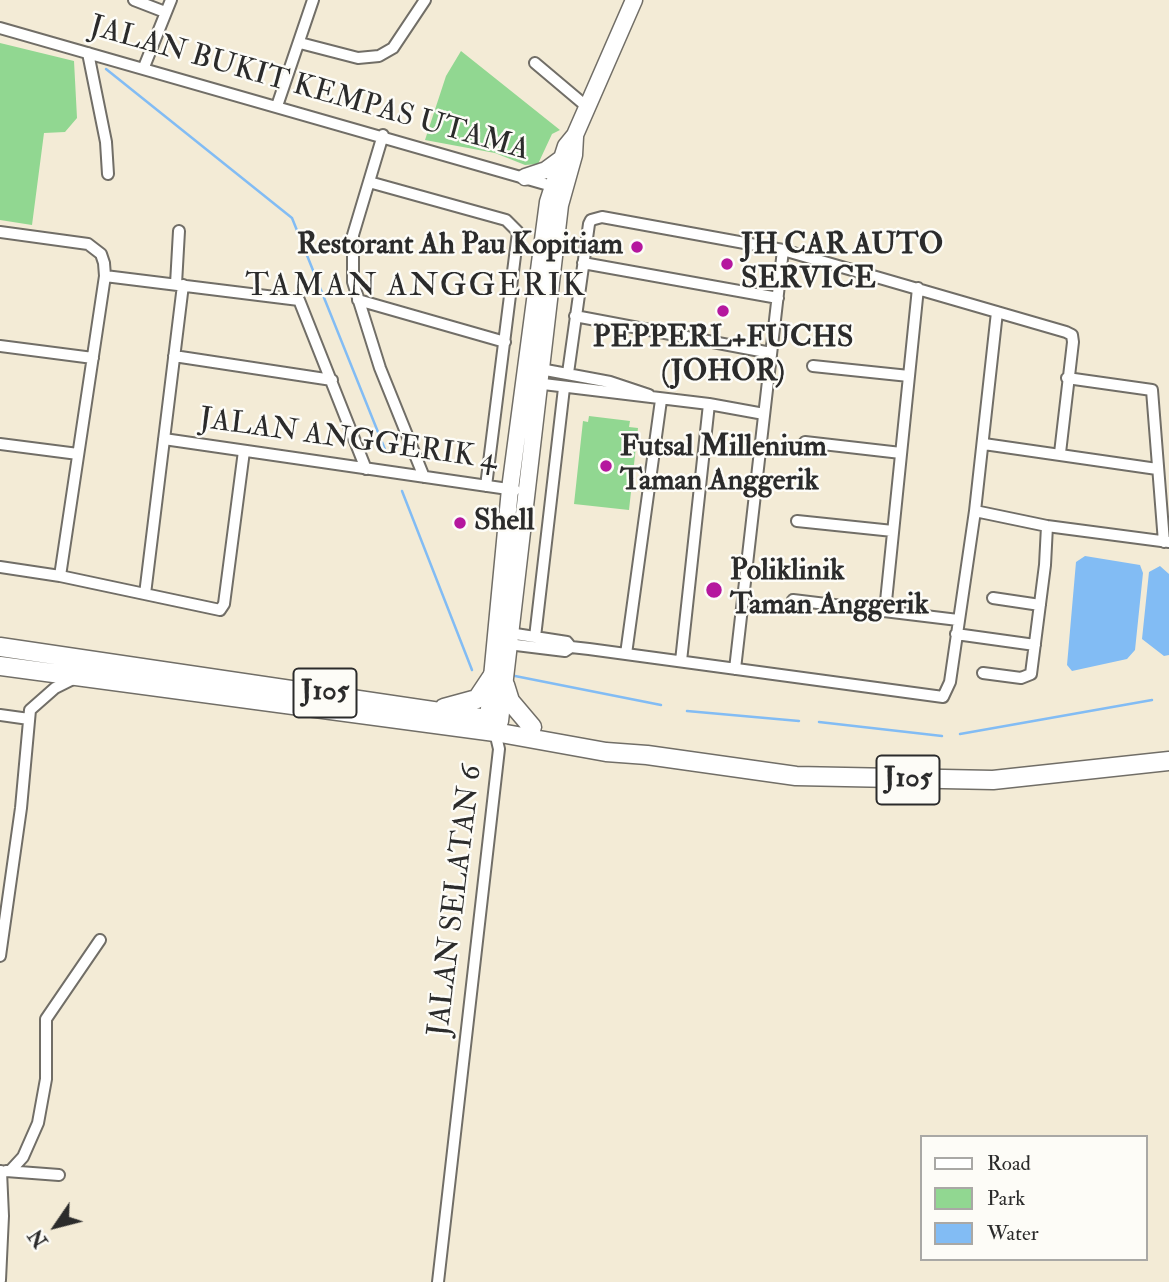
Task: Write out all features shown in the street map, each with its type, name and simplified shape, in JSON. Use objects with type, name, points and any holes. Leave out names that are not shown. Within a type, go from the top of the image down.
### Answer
[{"type":"main road","name":"J105","points":[[0,647],[434,710],[606,752],[648,755],[775,774],[855,780],[993,780],[1169,761]]},
{"type":"main road","name":"J105","points":[[0,666],[532,727],[607,742],[648,755]]},
{"type":"main road","points":[[434,710],[477,699],[499,680],[510,701],[532,727]]},
{"type":"street","points":[[134,0],[165,12]]},
{"type":"street","points":[[144,67],[171,0]]},
{"type":"street","points":[[277,106],[313,0]]},
{"type":"street","points":[[299,43],[358,58],[379,56],[393,48],[425,0]]},
{"type":"street","points":[[558,188],[574,155],[575,135],[586,106],[634,0]]},
{"type":"street","name":"JALAN BUKIT KEMPAS UTAMA","points":[[0,28],[383,135],[558,188]]},
{"type":"street","points":[[88,53],[106,142],[108,174]]},
{"type":"street","points":[[535,63],[586,106]]},
{"type":"street","points":[[383,135],[353,235],[353,282],[380,368],[424,477]]},
{"type":"street","points":[[495,724],[517,491],[561,159],[566,146],[575,135]]},
{"type":"street","points":[[525,177],[546,170],[561,159]]},
{"type":"street","points":[[369,182],[506,220],[514,225],[519,238],[486,486]]},
{"type":"street","points":[[568,373],[589,224],[591,220],[602,218],[783,250],[1072,335],[1059,453]]},
{"type":"street","points":[[145,594],[174,356],[180,285],[179,231]]},
{"type":"street","points":[[0,232],[88,244],[101,254],[105,276],[60,576]]},
{"type":"street","points":[[735,669],[783,250]]},
{"type":"street","points":[[583,263],[778,298]]},
{"type":"street","points":[[105,276],[299,300],[366,469]]},
{"type":"street","points":[[884,611],[918,288]]},
{"type":"street","points":[[358,300],[505,342]]},
{"type":"street","points":[[508,639],[565,651],[571,647],[943,697],[950,682],[975,511],[997,312]]},
{"type":"street","points":[[575,316],[771,353]]},
{"type":"street","points":[[0,346],[93,358]]},
{"type":"street","points":[[174,356],[332,380]]},
{"type":"street","points":[[813,366],[909,376]]},
{"type":"street","points":[[532,375],[568,373],[627,386],[661,400]]},
{"type":"street","points":[[532,375],[564,388],[709,404],[764,415]]},
{"type":"street","points":[[975,511],[1047,526],[1166,542],[1157,469],[1154,396],[1149,387],[1067,378]]},
{"type":"street","points":[[535,637],[564,388]]},
{"type":"street","points":[[626,654],[661,400]]},
{"type":"street","points":[[681,661],[709,404]]},
{"type":"street","name":"JALAN ANGGERIK 4","points":[[164,439],[517,491]]},
{"type":"street","points":[[805,442],[901,453]]},
{"type":"street","points":[[0,444],[78,454]]},
{"type":"street","points":[[984,444],[1157,469]]},
{"type":"street","points":[[0,567],[60,576],[220,610],[224,604],[244,451]]},
{"type":"street","points":[[499,680],[508,639],[517,491]]},
{"type":"street","points":[[797,521],[893,531]]},
{"type":"street","points":[[983,673],[1021,678],[1031,674],[1047,526]]},
{"type":"street","points":[[993,598],[1040,605]]},
{"type":"street","points":[[793,600],[958,620]]},
{"type":"street","points":[[956,634],[1035,645]]},
{"type":"street","points":[[508,639],[535,637],[567,642],[571,647]]},
{"type":"street","points":[[0,956],[30,710],[71,678],[99,678]]},
{"type":"street","points":[[0,715],[29,719]]},
{"type":"street","name":"JALAN SELATAN 6","points":[[438,1282],[499,749],[495,724]]},
{"type":"street","points":[[4,1171],[23,1157],[38,1123],[46,1079],[47,1019],[100,940]]},
{"type":"street","points":[[4,1171],[59,1175]]},
{"type":"street","points":[[0,1280],[4,1171]]},
{"type":"green space","points":[[0,43],[74,61],[77,118],[65,132],[44,133],[32,225],[0,220]]},
{"type":"green space","points":[[461,51],[560,130],[552,134],[538,164],[525,165],[495,153],[425,140],[446,76]]},
{"type":"green space","name":"Futsal Millenium Taman Anggerik","points":[[589,416],[630,421],[629,427],[638,428],[629,510],[574,504],[583,421],[588,422]]},
{"type":"water","points":[[1085,556],[1140,565],[1143,573],[1135,650],[1127,659],[1072,671],[1067,665],[1076,562]]},
{"type":"water","points":[[1160,566],[1169,574],[1169,655],[1164,656],[1142,639],[1149,572]]},
{"type":"waterway","points":[[106,69],[292,218],[386,452]]},
{"type":"waterway","points":[[402,491],[472,670]]},
{"type":"waterway","points":[[515,676],[661,705]]},
{"type":"waterway","points":[[960,734],[1152,700]]},
{"type":"waterway","points":[[687,711],[799,721]]},
{"type":"waterway","points":[[819,722],[942,736]]},
{"type":"place","name":"Restorant Ah Pau Kopitiam","points":[[637,247]]},
{"type":"place","name":"JH CAR AUTO SERVICE","points":[[727,264]]},
{"type":"place","name":"PEPPERL+FUCHS (JOHOR)","points":[[723,311]]},
{"type":"place","name":"Futsal Millenium Taman Anggerik","points":[[606,466]]},
{"type":"place","name":"Shell","points":[[460,523]]},
{"type":"place","name":"Poliklinik Taman Anggerik","points":[[714,590]]},
{"type":"district","name":"TAMAN ANGGERIK","points":[[416,288]]}]
